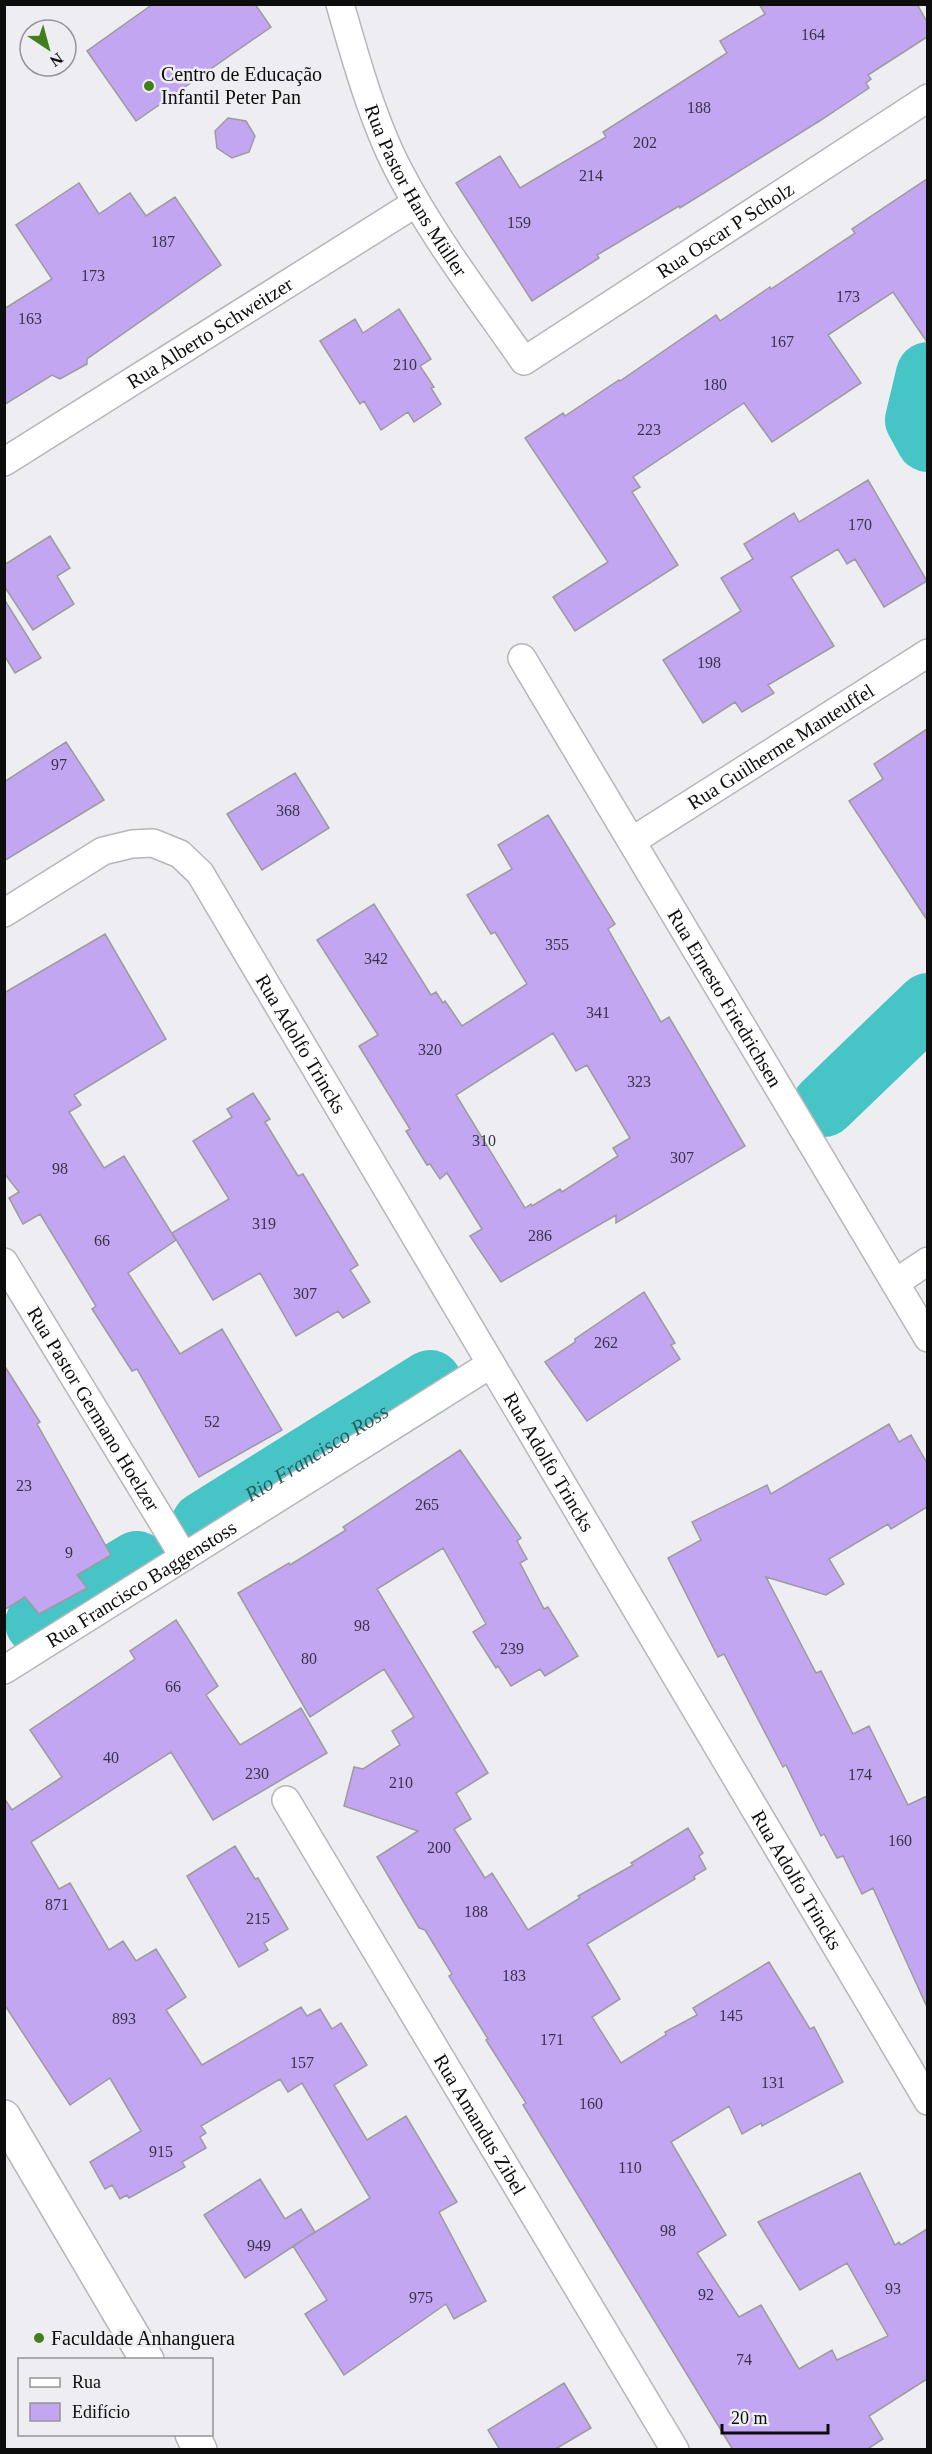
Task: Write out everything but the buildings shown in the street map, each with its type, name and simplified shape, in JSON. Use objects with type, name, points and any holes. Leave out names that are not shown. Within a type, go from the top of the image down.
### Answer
[{"type":"main road","points":[[4,2117],[146,2358]]},
{"type":"main road","points":[[193,2436],[200,2450]]},
{"type":"street","name":"Rua Pastor Hans Müller","points":[[340,4],[379,124],[396,167],[416,203],[524,362]]},
{"type":"street","name":"Rua Oscar P Scholz","points":[[524,362],[927,98]]},
{"type":"street","name":"Rua Alberto Schweitzer","points":[[4,462],[416,203]]},
{"type":"street","name":"Rua Guilherme Manteuffel","points":[[632,841],[927,653]]},
{"type":"street","name":"Rua Ernesto Friedrichsen","points":[[522,658],[927,1338]]},
{"type":"street","name":"Rua Adolfo Trincks","points":[[4,913],[103,851],[132,844],[153,843],[180,854],[200,873],[927,2101]]},
{"type":"street","points":[[894,1282],[927,1261]]},
{"type":"street","name":"Rua Pastor Germano Hoelzer","points":[[4,1262],[184,1557]]},
{"type":"street","name":"Rua Francisco Baggenstoss","points":[[4,1670],[491,1364]]},
{"type":"street","name":"Rua Amandus Zibel","points":[[286,1800],[675,2450]]},
{"type":"waterway","name":"Rio Francisco Ross","points":[[928,374],[917,420],[928,440]]},
{"type":"waterway","name":"Rio Francisco Ross","points":[[824,1105],[928,1005]]},
{"type":"waterway","name":"Rio Francisco Ross","points":[[203,1524],[430,1382]]},
{"type":"waterway","name":"Rio Francisco Ross","points":[[37,1623],[137,1563]]},
{"type":"place","name":"Centro de Educação Infantil Peter Pan","points":[[149,86]]},
{"type":"place","name":"Faculdade Anhanguera","points":[[39,2338]]}]
